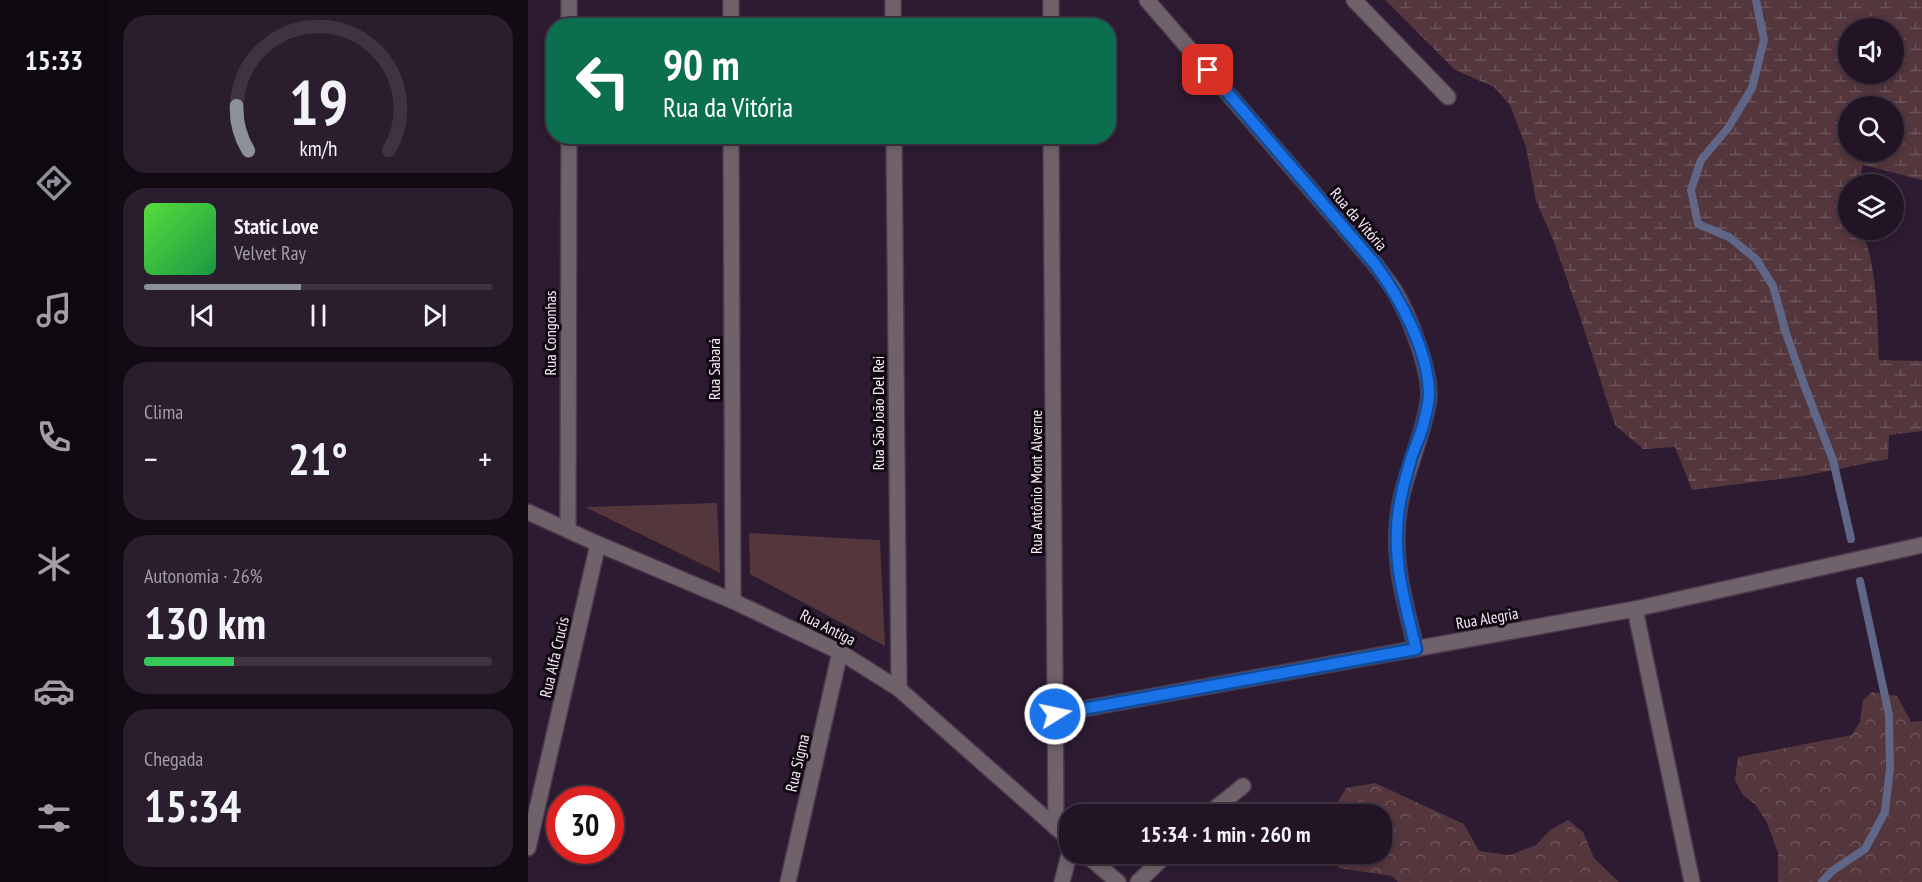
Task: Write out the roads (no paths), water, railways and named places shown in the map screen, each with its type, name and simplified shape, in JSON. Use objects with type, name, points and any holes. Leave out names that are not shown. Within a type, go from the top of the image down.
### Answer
[{"type":"street","points":[[569,0],[569,18]]},
{"type":"street","points":[[731,0],[731,18]]},
{"type":"street","points":[[893,0],[893,18]]},
{"type":"street","points":[[1051,0],[1051,18]]},
{"type":"street","name":"Rua da Vitória","points":[[1147,0],[1375,264],[1394,290],[1404,311],[1425,366],[1429,396],[1403,490],[1397,531],[1399,576],[1416,649]]},
{"type":"street","points":[[1354,0],[1448,97]]},
{"type":"street","name":"Rua Congonhas","points":[[568,530],[569,144]]},
{"type":"street","name":"Rua Sabará","points":[[731,144],[733,601]]},
{"type":"street","name":"Rua São João Del Rei","points":[[894,144],[898,689]]},
{"type":"street","name":"Rua Antônio Mont Alverne","points":[[1052,144],[1056,828]]},
{"type":"street","name":"Rua Antiga","points":[[528,512],[733,601],[840,652],[898,689],[1059,831]]},
{"type":"street","name":"Rua Alfa Crucis","points":[[528,848],[598,544]]},
{"type":"street","name":"Rua Alegria","points":[[1055,714],[1635,609],[1922,545]]},
{"type":"street","points":[[1635,609],[1692,882]]},
{"type":"street","name":"Rua Sigma","points":[[788,882],[840,652]]},
{"type":"street","points":[[1220,804],[1243,786]]},
{"type":"street","points":[[1062,882],[1067,864]]},
{"type":"street","points":[[1097,864],[1118,882]]},
{"type":"street","points":[[1138,882],[1157,864]]},
{"type":"waterway","points":[[1756,0],[1764,40],[1752,88],[1728,128],[1701,160],[1691,190],[1698,224],[1729,237],[1756,259],[1773,286],[1786,333],[1833,460],[1851,539]]},
{"type":"waterway","points":[[1822,882],[1832,871],[1865,849],[1885,812],[1890,768],[1889,715],[1860,581]]}]
